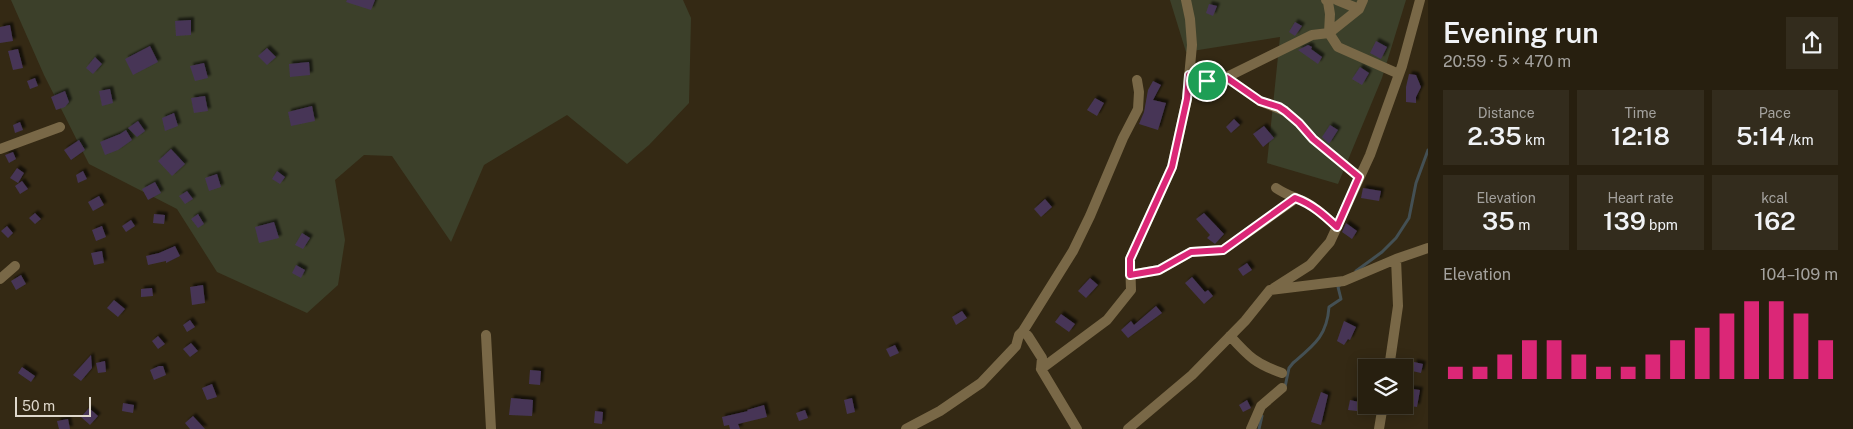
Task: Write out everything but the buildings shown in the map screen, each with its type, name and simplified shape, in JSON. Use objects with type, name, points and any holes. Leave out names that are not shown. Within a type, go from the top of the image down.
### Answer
[{"type":"street","points":[[1041,369],[1107,320],[1131,290],[1130,259],[1172,167],[1187,99],[1192,46],[1190,19],[1186,0]]},
{"type":"street","points":[[1326,0],[1330,14],[1329,33],[1338,47],[1399,74]]},
{"type":"street","points":[[1337,0],[1361,4]]},
{"type":"street","points":[[1128,429],[1192,375],[1245,321],[1270,290],[1310,265],[1330,242],[1370,155],[1399,74],[1420,0]]},
{"type":"street","points":[[1189,75],[1221,83],[1227,78],[1298,41],[1312,35],[1329,33],[1361,4]]},
{"type":"street","points":[[1227,78],[1260,101],[1285,111],[1313,139],[1359,177]]},
{"type":"street","points":[[906,429],[940,411],[981,383],[1016,346],[1019,335],[1073,251],[1090,216],[1123,138],[1138,109],[1139,92],[1137,80]]},
{"type":"street","points":[[0,149],[60,127]]},
{"type":"street","points":[[1276,188],[1287,196],[1306,202],[1337,227]]},
{"type":"street","points":[[1130,275],[1159,270],[1191,252],[1223,250],[1295,198]]},
{"type":"street","points":[[1270,290],[1344,280],[1428,248]]},
{"type":"street","points":[[1390,359],[1398,306],[1396,259]]},
{"type":"street","points":[[0,279],[15,266]]},
{"type":"street","points":[[1023,331],[1042,358],[1041,369],[1077,429]]},
{"type":"street","points":[[486,335],[491,429]]},
{"type":"street","points":[[1230,336],[1247,354],[1262,366],[1282,373]]},
{"type":"street","points":[[1251,429],[1261,406],[1282,388]]},
{"type":"street","points":[[1379,429],[1382,414]]},
{"type":"green space","points":[[11,0],[683,0],[691,18],[689,103],[649,145],[627,164],[567,115],[484,165],[451,242],[392,156],[364,155],[335,180],[345,240],[338,285],[307,313],[217,272],[177,209],[89,164],[44,75]]},
{"type":"green space","points":[[1170,0],[1406,0],[1382,78],[1338,184],[1267,163],[1280,37],[1186,52]]},
{"type":"waterway","points":[[1356,271],[1382,252],[1396,238],[1409,218],[1416,183],[1428,150]]},
{"type":"waterway","points":[[1285,387],[1289,368],[1318,339],[1328,317],[1329,307],[1341,299],[1338,287],[1340,285]]},
{"type":"waterway","points":[[1259,429],[1262,416]]},
{"type":"route","points":[[1189,75],[1207,81],[1221,83],[1227,78],[1260,101],[1279,107],[1299,123],[1313,139],[1359,177],[1337,227],[1306,202],[1295,198],[1223,250],[1191,252],[1159,270],[1130,275],[1130,259],[1172,167],[1179,144],[1189,75]]}]
